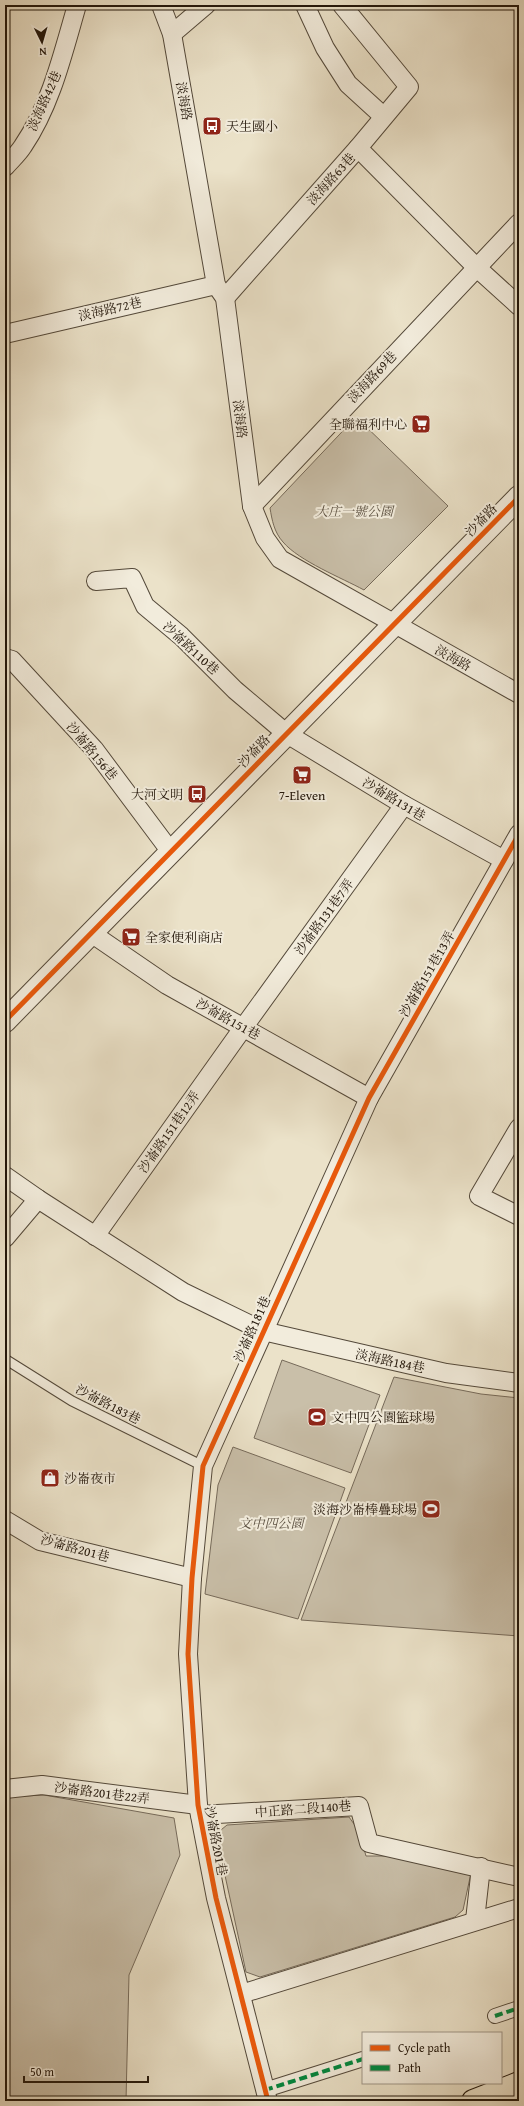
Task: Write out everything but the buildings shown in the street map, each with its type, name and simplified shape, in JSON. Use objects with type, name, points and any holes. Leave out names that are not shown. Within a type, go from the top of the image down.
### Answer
[{"type":"main road","points":[[473,2101],[519,2083]]},
{"type":"street","name":"淡海路42巷","points":[[5,167],[23,146],[42,111],[59,68],[77,5]]},
{"type":"street","name":"淡海路","points":[[161,5],[172,34],[220,291],[252,506],[265,538],[280,558],[519,694]]},
{"type":"street","points":[[172,34],[206,5]]},
{"type":"street","points":[[305,5],[325,48],[348,84],[383,116]]},
{"type":"street","points":[[342,5],[409,87],[383,116],[358,148]]},
{"type":"street","name":"淡海路63巷","points":[[220,291],[358,148],[476,267],[519,306]]},
{"type":"street","name":"淡海路69巷","points":[[252,506],[519,223]]},
{"type":"street","name":"淡海路72巷","points":[[5,334],[220,291]]},
{"type":"street","name":"沙崙路","points":[[5,1021],[519,497]]},
{"type":"street","name":"沙崙路110巷","points":[[96,581],[132,578],[146,606],[181,636],[235,690],[287,734]]},
{"type":"street","name":"沙崙路156巷","points":[[5,658],[12,660],[94,749],[171,852]]},
{"type":"street","name":"沙崙路131巷","points":[[287,734],[404,805],[504,860]]},
{"type":"street","name":"沙崙路131巷7弄","points":[[243,1028],[404,805]]},
{"type":"street","name":"沙崙路151巷13弄","points":[[369,1098],[519,834]]},
{"type":"street","name":"沙崙路151巷","points":[[91,933],[167,985],[369,1098]]},
{"type":"street","name":"沙崙路151巷12弄","points":[[95,1236],[243,1028]]},
{"type":"street","name":"沙崙路181巷","points":[[192,1578],[203,1466],[369,1098]]},
{"type":"street","points":[[518,1133],[479,1196],[519,1216]]},
{"type":"street","name":"沙崙路181巷","points":[[5,1176],[38,1199],[183,1292],[263,1331]]},
{"type":"street","points":[[5,1238],[38,1199]]},
{"type":"street","name":"淡海路184巷","points":[[263,1331],[446,1373],[519,1383]]},
{"type":"street","name":"沙崙路201巷","points":[[5,1520],[40,1540],[192,1578],[188,1654],[199,1810],[216,1898],[266,2096]]},
{"type":"street","name":"沙崙路201巷22弄","points":[[5,1789],[42,1785],[199,1810]]},
{"type":"street","name":"中正路二段140巷","points":[[199,1810],[359,1806],[369,1843],[481,1867],[519,1877]]},
{"type":"street","points":[[475,1920],[481,1867]]},
{"type":"street","points":[[241,1994],[475,1920],[519,1908]]},
{"type":"street","points":[[495,2016],[519,2008]]},
{"type":"street","points":[[266,2096],[362,2059]]},
{"type":"lane","name":"沙崙路183巷","points":[[5,1359],[72,1401],[203,1466]]},
{"type":"green space","name":"大庄一號公園","points":[[356,417],[448,506],[364,590],[321,569],[290,549],[275,530],[270,508]]},
{"type":"green space","name":"文中四公園籃球場","points":[[282,1360],[380,1395],[351,1473],[254,1438]]},
{"type":"green space","name":"淡海沙崙棒疊球場","points":[[394,1377],[481,1394],[519,1398],[519,1636],[301,1620]]},
{"type":"green space","name":"文中四公園","points":[[233,1447],[345,1488],[298,1619],[205,1594],[218,1485]]},
{"type":"green space","points":[[44,1795],[174,1818],[180,1855],[129,1975],[126,2101],[5,2101],[6,1797]]},
{"type":"green space","points":[[349,1817],[359,1831],[366,1856],[399,1856],[471,1873],[463,1910],[455,1917],[260,1977],[246,1972],[216,1834],[227,1825]]},
{"type":"marked path","points":[[495,2016],[519,2008]]},
{"type":"marked path","points":[[265,2090],[362,2059]]},
{"type":"cycle path","points":[[5,1021],[519,497]]},
{"type":"cycle path","points":[[268,2101],[216,1898],[198,1805],[188,1654],[192,1578],[203,1466],[369,1098],[519,834]]},
{"type":"place","name":"天生國小","points":[[212,126]]},
{"type":"place","name":"全聯福利中心","points":[[421,424]]},
{"type":"place","name":"7-Eleven","points":[[302,775]]},
{"type":"place","name":"大河文明","points":[[197,794]]},
{"type":"place","name":"全家便利商店","points":[[131,937]]},
{"type":"place","name":"文中四公園籃球場","points":[[317,1417]]},
{"type":"place","name":"沙崙夜市","points":[[50,1478]]},
{"type":"place","name":"淡海沙崙棒疊球場","points":[[431,1509]]}]
